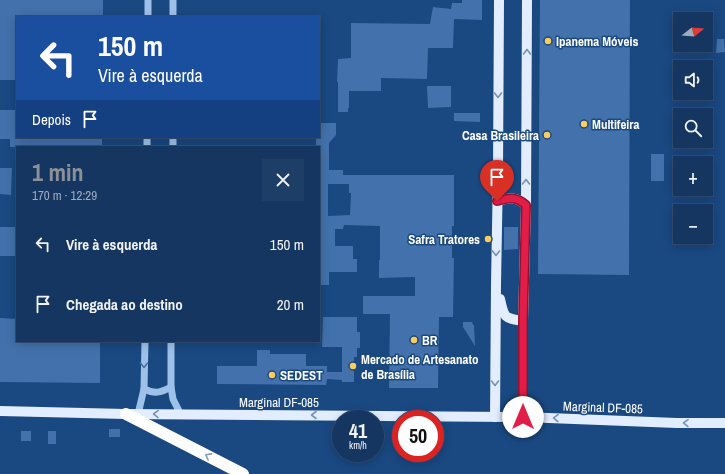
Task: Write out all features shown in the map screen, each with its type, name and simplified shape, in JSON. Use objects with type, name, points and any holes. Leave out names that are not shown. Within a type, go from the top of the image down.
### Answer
[{"type":"highway","points":[[126,414],[243,474]]},
{"type":"main road","points":[[495,416],[498,172],[498,0]]},
{"type":"main road","points":[[523,417],[527,0]]},
{"type":"main road","points":[[497,201],[516,198],[521,200],[526,205]]},
{"type":"main road","points":[[496,284],[503,313],[506,317],[523,321]]},
{"type":"main road","name":"Marginal DF-085","points":[[0,411],[181,415],[495,416],[677,423],[725,423]]},
{"type":"street","points":[[148,0],[148,16]]},
{"type":"street","points":[[173,0],[173,16]]},
{"type":"street","points":[[138,414],[144,389],[145,342]]},
{"type":"street","points":[[171,342],[171,387],[173,399],[181,415]]},
{"type":"street","points":[[144,389],[151,392],[158,392],[171,387]]},
{"type":"building","points":[[0,0],[103,0],[103,16],[16,16],[16,80],[0,80]]},
{"type":"building","points":[[462,0],[482,0],[482,20],[454,19],[453,48],[428,48],[427,79],[381,78],[381,91],[349,91],[348,112],[338,112],[338,59],[351,58],[351,23],[430,24],[433,7],[451,9],[452,3],[462,3]]},
{"type":"building","name":"Multifeira","points":[[540,0],[630,0],[629,275],[538,274]]},
{"type":"building","points":[[717,39],[724,39],[725,52],[716,53]]},
{"type":"building","points":[[427,86],[451,86],[451,107],[428,108]]},
{"type":"building","points":[[0,110],[16,110],[16,138],[102,138],[102,146],[10,147],[10,139],[0,139]]},
{"type":"building","points":[[454,113],[480,113],[480,122],[454,121]]},
{"type":"building","points":[[320,123],[336,123],[336,135],[329,143],[329,170],[343,170],[343,175],[454,175],[454,226],[452,226],[452,258],[454,258],[453,317],[439,317],[438,388],[389,388],[390,314],[363,314],[363,296],[415,296],[415,277],[379,278],[380,226],[344,225],[343,229],[335,229],[335,246],[353,246],[353,259],[357,259],[357,272],[329,272],[329,285],[320,285],[320,146],[316,146],[316,138],[320,138]],"holes":[[[328,184],[349,184],[349,193],[351,193],[350,215],[328,216]]]},
{"type":"building","points":[[651,154],[664,154],[664,181],[651,181]]},
{"type":"building","points":[[0,168],[12,168],[11,195],[0,194]]},
{"type":"building","points":[[0,227],[16,227],[16,256],[0,256]]},
{"type":"building","points":[[504,227],[518,227],[518,249],[504,250]]},
{"type":"building","points":[[323,317],[357,317],[357,332],[360,332],[360,348],[357,348],[357,357],[354,357],[354,382],[342,382],[342,380],[327,379],[326,385],[217,384],[217,366],[257,366],[257,350],[270,350],[270,354],[306,354],[306,366],[327,366],[327,372],[342,372],[342,347],[322,347]]},
{"type":"building","points":[[0,318],[16,319],[16,342],[100,342],[100,383],[0,382]]},
{"type":"building","points":[[463,322],[472,322],[474,325],[475,346],[463,327]]},
{"type":"building","points":[[109,429],[120,429],[120,437],[109,437]]},
{"type":"building","points":[[21,431],[31,431],[31,441],[21,441]]},
{"type":"building","points":[[48,431],[56,431],[56,444],[48,444]]},
{"type":"place","name":"Ipanema Móveis","points":[[548,41]]},
{"type":"place","name":"Multifeira","points":[[584,124]]},
{"type":"place","name":"Casa Brasileira","points":[[547,135]]},
{"type":"place","name":"Safra Tratores","points":[[488,239]]},
{"type":"place","name":"BR","points":[[414,340]]},
{"type":"place","name":"Mercado de Artesanato de Brasília","points":[[353,366]]},
{"type":"place","name":"SEDEST","points":[[272,375]]},
{"type":"route","points":[[497,201],[516,198],[521,200],[526,205],[523,321],[523,417]]}]
